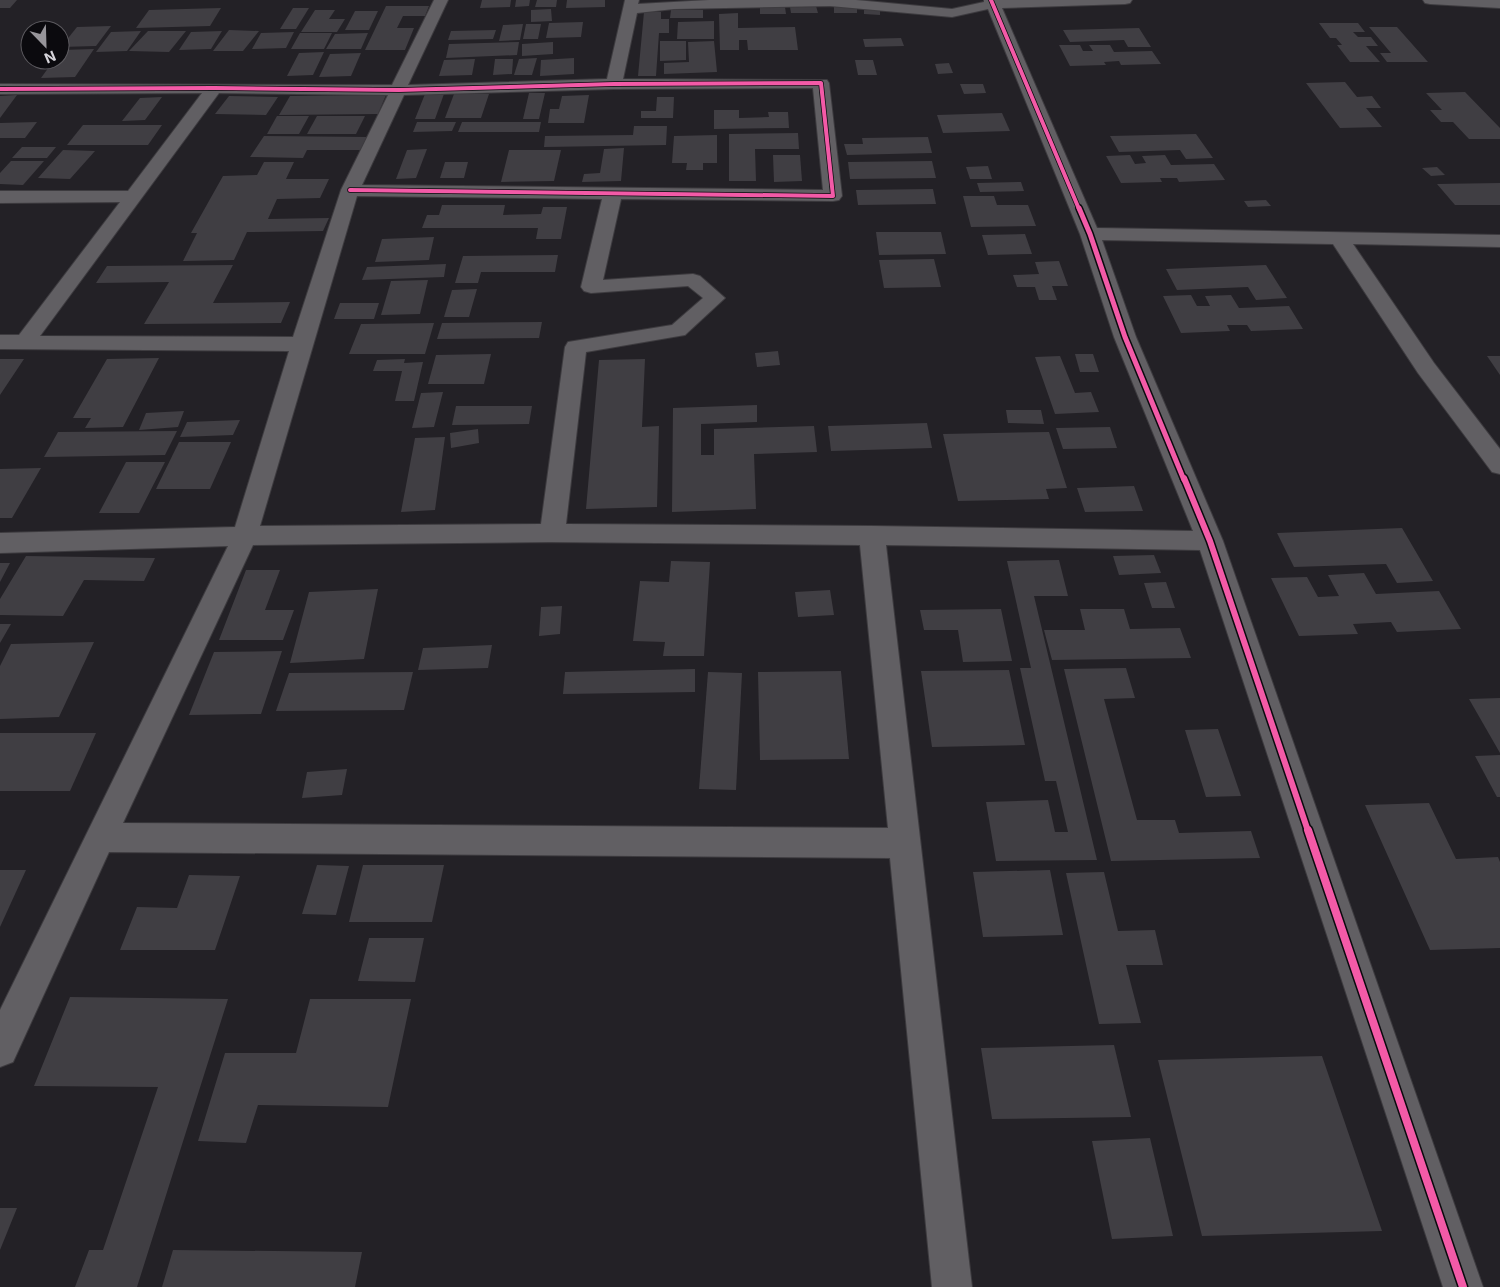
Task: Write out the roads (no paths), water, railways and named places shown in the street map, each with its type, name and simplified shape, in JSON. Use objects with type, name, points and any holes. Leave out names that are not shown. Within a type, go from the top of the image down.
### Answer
[{"type":"street","points":[[0,1049],[100,836],[245,536],[350,190],[441,0]]},
{"type":"street","points":[[614,84],[631,4],[674,5],[830,1],[952,13],[992,2],[1125,0]]},
{"type":"street","points":[[1430,0],[1500,4]]},
{"type":"street","points":[[992,2],[1090,234],[1125,337],[1210,541],[1464,1287]]},
{"type":"street","points":[[0,89],[214,88],[398,90],[614,84],[821,83],[833,196],[350,190]]},
{"type":"street","points":[[24,342],[214,88]]},
{"type":"street","points":[[552,534],[576,347],[678,330],[715,298],[693,280],[591,287],[613,193]]},
{"type":"street","points":[[0,197],[132,196]]},
{"type":"street","points":[[1090,234],[1500,242]]},
{"type":"street","points":[[1339,238],[1426,368],[1500,466]]},
{"type":"street","points":[[0,342],[302,344]]},
{"type":"street","points":[[0,543],[245,536],[552,534],[872,535],[1210,541]]},
{"type":"street","points":[[872,535],[952,1287]]},
{"type":"street","points":[[100,836],[906,843]]}]
